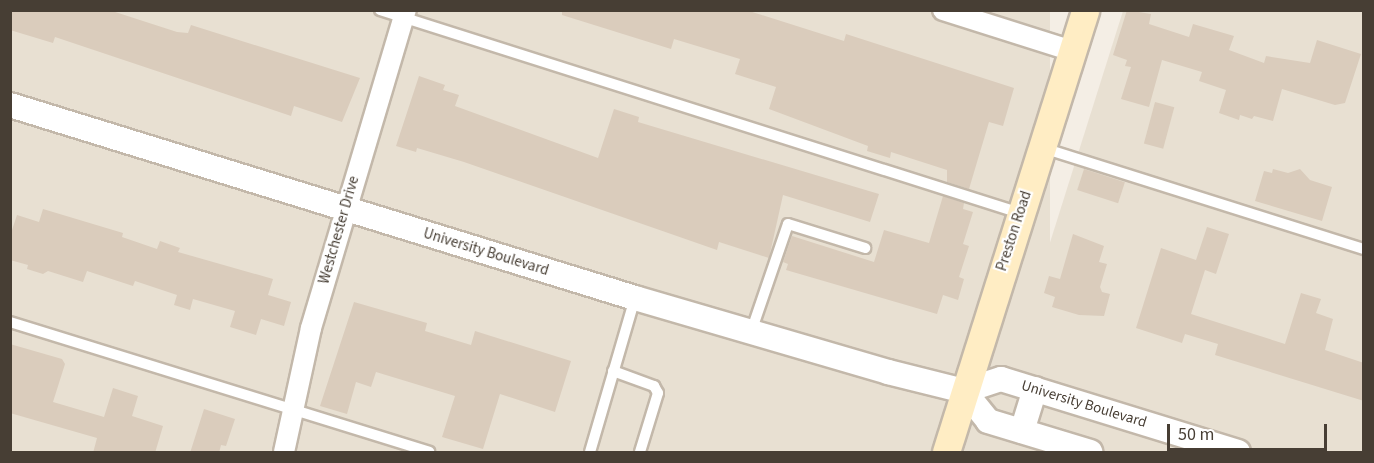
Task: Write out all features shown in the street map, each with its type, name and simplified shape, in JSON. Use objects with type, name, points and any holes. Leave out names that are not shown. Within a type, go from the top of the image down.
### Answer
[{"type":"main road","name":"Preston Road","points":[[946,453],[1085,10]]},
{"type":"street","points":[[943,10],[1072,51]]},
{"type":"street","name":"Westchester Drive","points":[[284,453],[292,409],[344,208],[405,14]]},
{"type":"street","name":"University Boulevard","points":[[10,105],[751,332],[964,391],[1001,378],[1238,453]]},
{"type":"street","points":[[1022,431],[1035,389]]},
{"type":"street","points":[[964,391],[988,421],[1090,453]]},
{"type":"lane","points":[[380,10],[405,14],[1020,213]]},
{"type":"lane","points":[[1041,147],[1364,249]]},
{"type":"lane","points":[[751,332],[788,224],[866,248]]},
{"type":"lane","points":[[590,453],[635,298]]},
{"type":"lane","points":[[10,322],[429,453]]},
{"type":"lane","points":[[613,371],[654,386],[658,393],[640,453]]},
{"type":"shaded area","points":[[10,11],[1050,11],[1050,452],[10,452]]},
{"type":"shaded area","points":[[1123,11],[1363,11],[1363,452],[984,452]]},
{"type":"building","points":[[10,10],[109,10],[177,32],[188,33],[191,25],[360,78],[342,122],[294,106],[291,116],[55,37],[53,43],[10,30]]},
{"type":"building","points":[[562,10],[746,10],[844,41],[846,34],[1014,88],[1003,126],[989,122],[969,189],[947,182],[947,170],[891,152],[890,158],[867,151],[868,146],[769,109],[776,87],[735,74],[740,59],[674,39],[671,49],[562,15]]},
{"type":"building","points":[[1127,10],[1151,14],[1149,24],[1189,37],[1193,24],[1234,36],[1229,50],[1264,63],[1266,56],[1310,63],[1317,40],[1361,54],[1345,103],[1335,105],[1282,89],[1273,121],[1240,115],[1239,120],[1219,113],[1226,90],[1199,81],[1202,72],[1162,60],[1149,107],[1121,99],[1131,67],[1125,66],[1127,60],[1113,55]]},
{"type":"building","points":[[419,76],[445,85],[443,90],[459,95],[455,106],[598,158],[614,109],[639,117],[638,122],[879,194],[870,222],[783,195],[769,258],[719,242],[717,250],[464,162],[417,148],[416,152],[396,146]]},
{"type":"building","points":[[1155,102],[1174,107],[1163,149],[1144,144]]},
{"type":"building","points":[[1084,169],[1125,182],[1118,203],[1077,190]]},
{"type":"building","points":[[1273,169],[1288,173],[1300,169],[1310,180],[1332,187],[1322,221],[1255,201],[1264,171],[1272,173]]},
{"type":"building","points":[[943,196],[964,203],[963,209],[973,212],[963,244],[969,246],[959,277],[964,279],[958,300],[943,295],[937,314],[786,270],[788,264],[783,262],[792,236],[874,262],[884,230],[929,243]]},
{"type":"building","points":[[43,209],[123,233],[122,237],[157,249],[160,241],[180,248],[178,252],[273,279],[268,295],[291,302],[284,326],[261,319],[256,335],[230,327],[235,311],[193,299],[190,310],[174,305],[177,295],[135,281],[133,286],[87,271],[83,282],[48,271],[43,274],[27,269],[28,265],[10,260],[10,236],[17,215],[39,222]]},
{"type":"building","points":[[1207,227],[1229,234],[1216,274],[1205,270],[1191,314],[1285,344],[1301,293],[1321,299],[1316,313],[1333,319],[1325,350],[1364,363],[1364,401],[1215,355],[1218,344],[1185,334],[1182,343],[1136,328],[1161,248],[1196,260]]},
{"type":"building","points":[[1073,234],[1104,246],[1099,262],[1107,264],[1100,287],[1102,292],[1110,294],[1104,316],[1079,315],[1052,307],[1055,297],[1044,293],[1049,276],[1060,279]]},
{"type":"building","points":[[354,302],[427,323],[425,331],[471,345],[475,331],[571,361],[555,412],[500,394],[483,449],[442,437],[455,396],[376,372],[371,387],[356,382],[347,414],[320,406]]},
{"type":"building","points":[[10,344],[62,359],[65,364],[53,402],[104,417],[113,388],[138,396],[132,416],[163,426],[155,453],[93,453],[97,438],[10,413]]},
{"type":"building","points":[[204,409],[235,419],[226,446],[221,445],[219,453],[190,453]]}]
